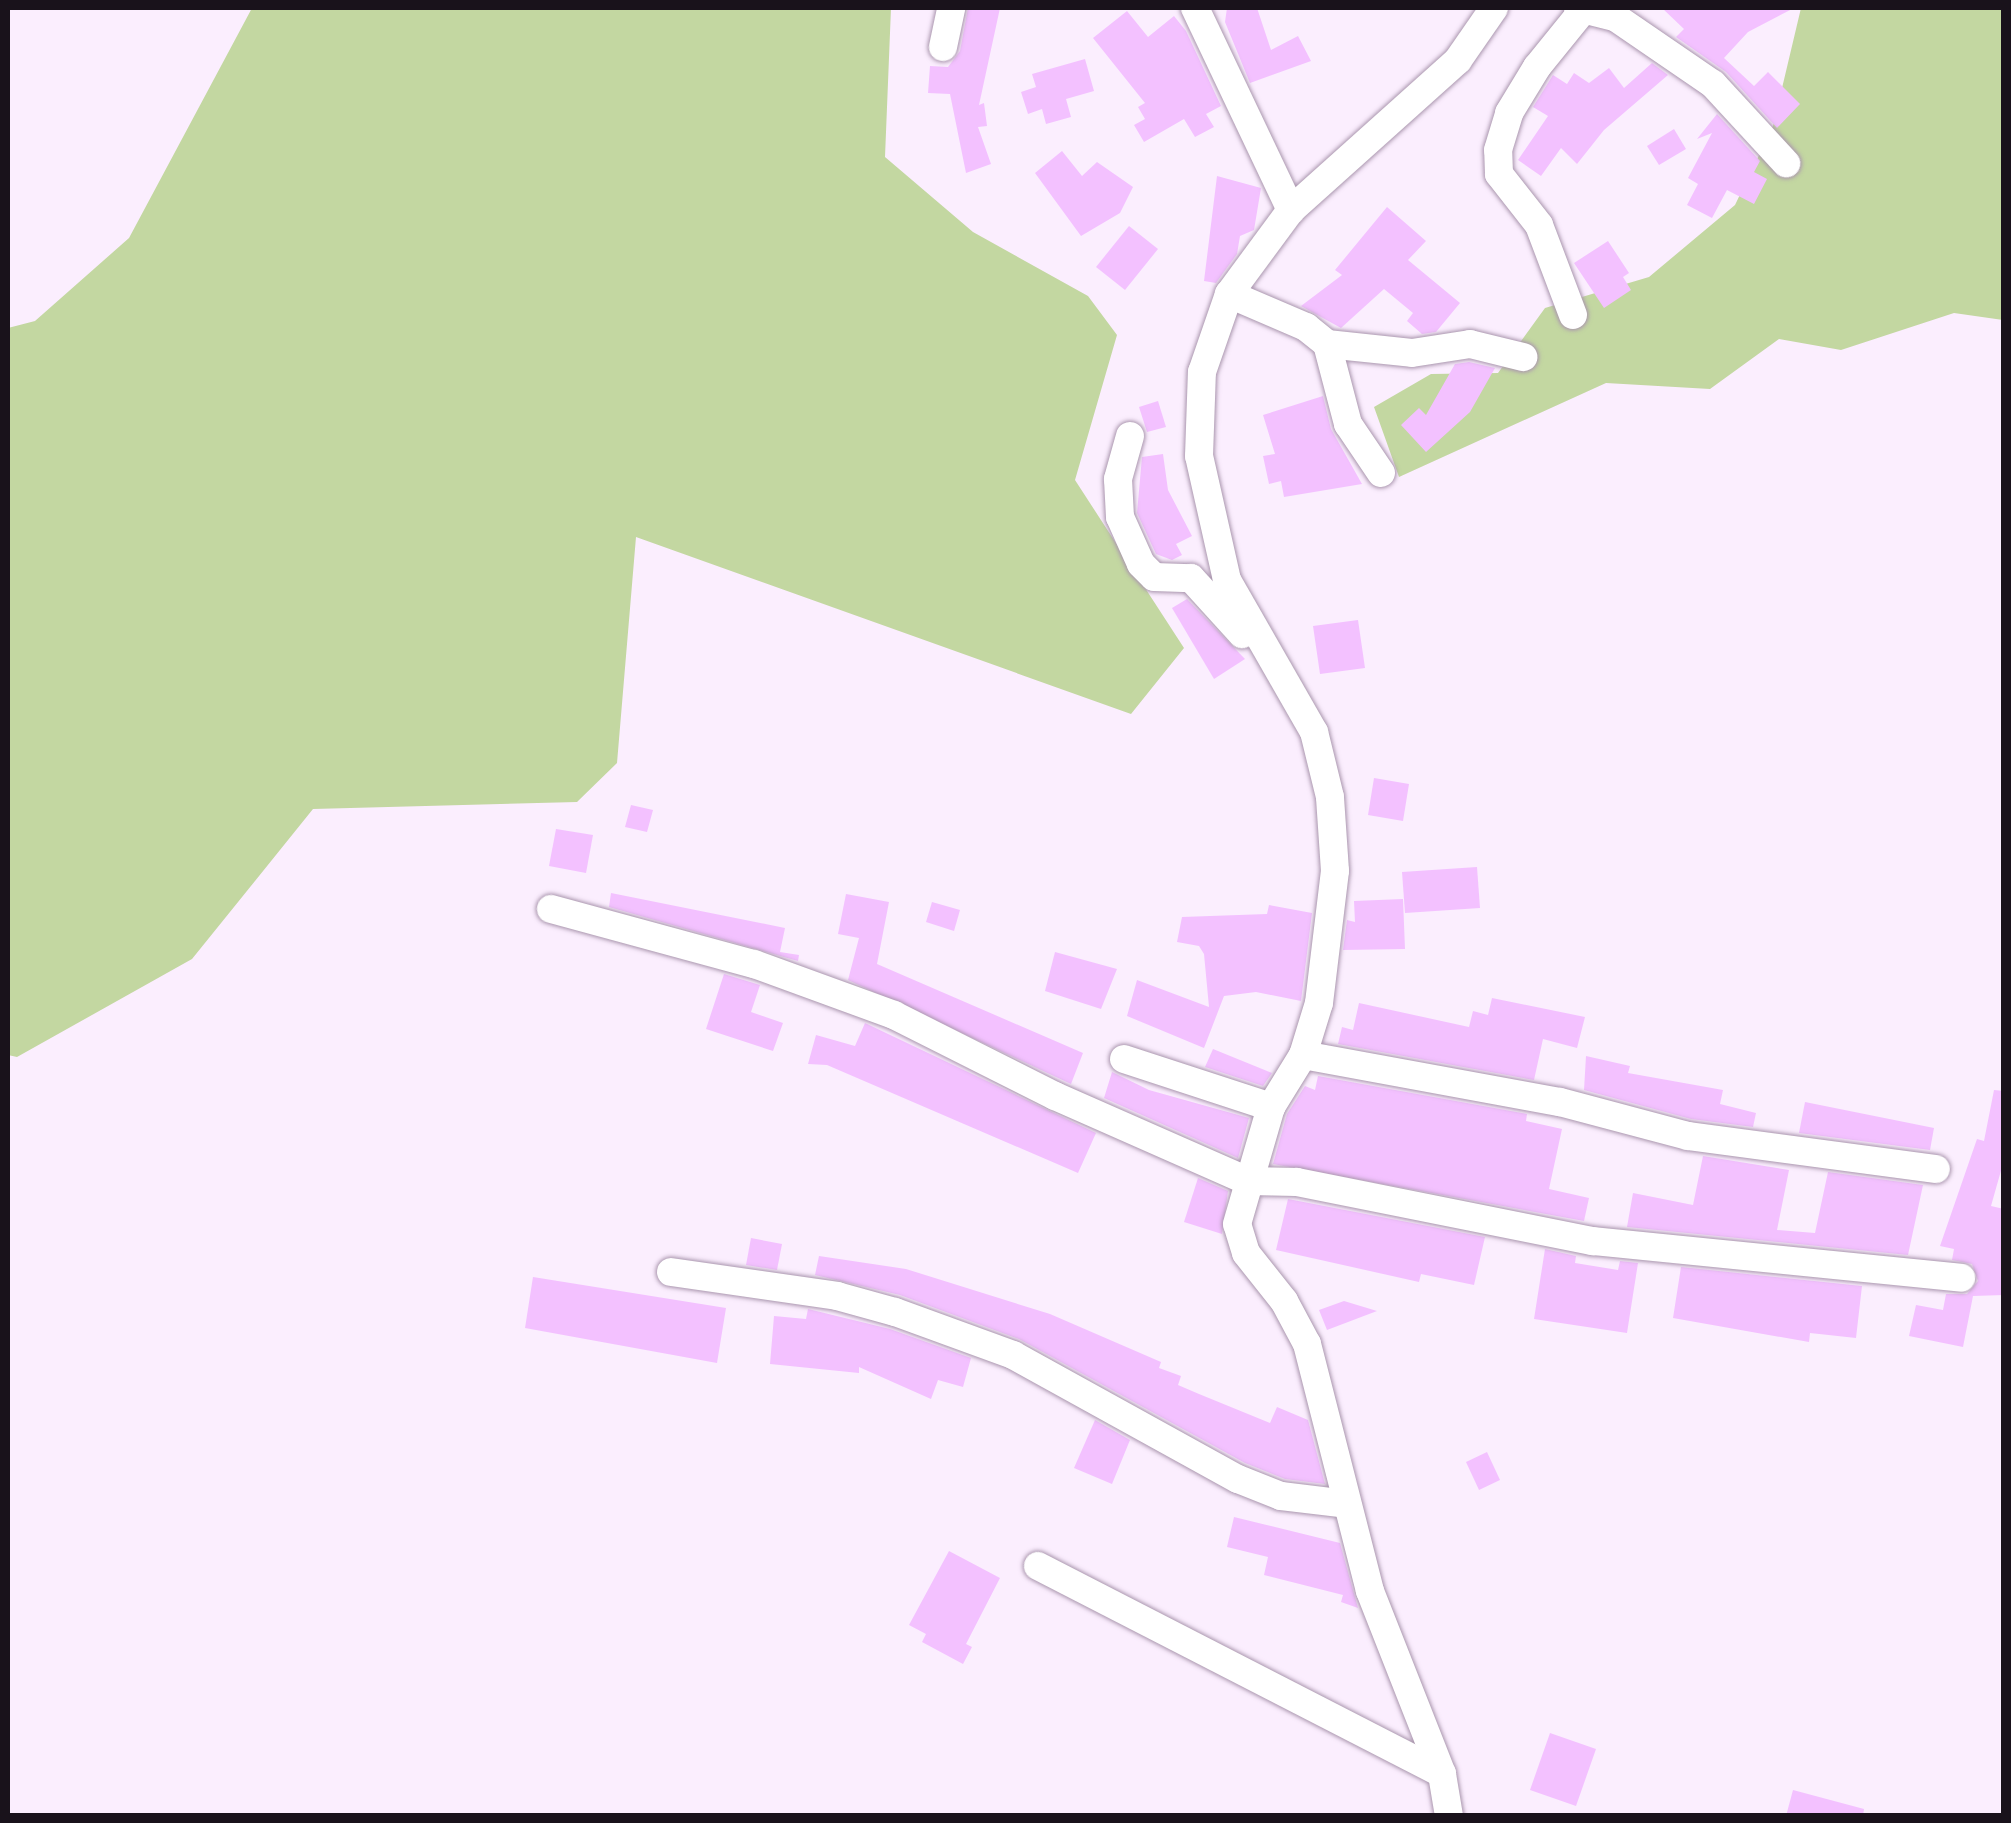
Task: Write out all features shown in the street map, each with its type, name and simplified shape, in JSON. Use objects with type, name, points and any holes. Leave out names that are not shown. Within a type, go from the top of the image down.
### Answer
[{"type":"street","points":[[944,46],[951,8]]},
{"type":"street","points":[[1196,8],[1291,210]]},
{"type":"street","points":[[1449,1816],[1442,1774],[1370,1591],[1307,1344],[1284,1301],[1246,1253],[1238,1224],[1271,1107],[1303,1055],[1319,1003],[1335,871],[1330,797],[1314,732],[1227,580],[1199,456],[1202,372],[1228,294],[1291,210],[1458,60],[1494,8]]},
{"type":"street","points":[[1573,315],[1539,225],[1498,174],[1498,150],[1509,113],[1536,67],[1581,8],[1615,17],[1713,84],[1786,163]]},
{"type":"street","points":[[1228,294],[1306,326],[1326,344],[1348,424],[1381,474]]},
{"type":"street","points":[[1326,344],[1412,354],[1470,344],[1523,357]]},
{"type":"street","points":[[1130,436],[1118,480],[1120,517],[1141,564],[1154,577],[1191,578],[1240,632],[1261,642]]},
{"type":"street","points":[[551,909],[754,964],[894,1015],[1055,1096],[1248,1181],[1297,1182],[1593,1241],[1960,1278]]},
{"type":"street","points":[[1303,1055],[1560,1102],[1688,1136],[1936,1168]]},
{"type":"street","points":[[1124,1059],[1271,1107]]},
{"type":"street","points":[[671,1272],[836,1296],[895,1312],[1012,1355],[1238,1480],[1281,1496],[1347,1504]]},
{"type":"street","points":[[1038,1566],[1442,1774]]},
{"type":"green space","points":[[252,8],[891,8],[885,157],[973,232],[1088,296],[1117,335],[1075,480],[1184,648],[1131,714],[636,537],[617,763],[577,802],[313,809],[192,959],[17,1057],[8,1055],[8,328],[35,321],[129,238]]},
{"type":"green space","points":[[1801,8],[2003,8],[2003,320],[1954,313],[1841,350],[1779,339],[1710,389],[1606,383],[1399,477],[1374,407],[1431,374],[1498,373],[1545,308],[1649,277],[1735,205],[1773,126]]},
{"type":"building","points":[[968,8],[1000,8],[979,105],[984,103],[987,126],[978,127],[991,164],[966,173],[950,94],[928,93],[930,66],[948,67],[960,51]]},
{"type":"building","points":[[1227,8],[1257,8],[1271,50],[1298,36],[1311,61],[1250,83],[1225,22]]},
{"type":"building","points":[[1662,8],[1794,8],[1748,32],[1724,58],[1754,86],[1768,72],[1800,104],[1777,128],[1726,72],[1676,37],[1684,29]]},
{"type":"building","points":[[1127,11],[1148,37],[1174,16],[1186,31],[1221,106],[1206,114],[1214,127],[1195,137],[1184,119],[1144,142],[1134,125],[1145,119],[1138,107],[1145,103],[1093,38]]},
{"type":"building","points":[[1085,59],[1094,91],[1066,99],[1071,117],[1046,124],[1042,109],[1028,114],[1021,92],[1036,87],[1032,74]]},
{"type":"building","points":[[1652,63],[1668,75],[1604,130],[1577,164],[1561,148],[1541,176],[1518,160],[1548,116],[1533,107],[1553,75],[1567,84],[1574,73],[1589,83],[1609,68],[1624,88]]},
{"type":"building","points":[[1717,114],[1760,161],[1754,172],[1767,179],[1754,204],[1727,190],[1712,218],[1687,205],[1698,184],[1688,178],[1712,133],[1697,139]]},
{"type":"building","points":[[1674,129],[1686,149],[1659,165],[1647,146]]},
{"type":"building","points":[[1062,151],[1082,176],[1097,162],[1133,187],[1120,213],[1081,236],[1035,173]]},
{"type":"building","points":[[1217,176],[1261,188],[1254,230],[1240,236],[1237,254],[1216,283],[1204,281]]},
{"type":"building","points":[[1387,207],[1426,241],[1408,260],[1460,303],[1436,332],[1422,334],[1407,321],[1413,313],[1384,289],[1341,328],[1301,306],[1342,275],[1335,270]]},
{"type":"building","points":[[1129,226],[1158,249],[1125,290],[1096,267]]},
{"type":"building","points":[[1608,241],[1629,273],[1623,277],[1631,290],[1604,308],[1574,263]]},
{"type":"building","points":[[1469,362],[1495,368],[1470,412],[1426,452],[1401,425],[1419,408],[1426,415],[1455,364]]},
{"type":"building","points":[[1323,396],[1331,429],[1362,484],[1284,497],[1281,481],[1269,484],[1263,456],[1275,454],[1263,415]]},
{"type":"building","points":[[1158,401],[1166,427],[1147,432],[1139,407]]},
{"type":"building","points":[[1163,454],[1168,490],[1192,536],[1176,544],[1182,555],[1172,560],[1156,554],[1137,513],[1142,457]]},
{"type":"building","points":[[1187,599],[1245,659],[1214,679],[1172,608]]},
{"type":"building","points":[[1358,620],[1365,668],[1320,674],[1313,626]]},
{"type":"building","points":[[1374,778],[1409,784],[1403,821],[1368,815]]},
{"type":"building","points":[[631,805],[653,810],[647,832],[625,827]]},
{"type":"building","points":[[556,829],[593,835],[586,873],[549,866]]},
{"type":"building","points":[[1477,867],[1480,908],[1405,913],[1402,872]]},
{"type":"building","points":[[611,893],[785,928],[780,952],[799,955],[798,961],[609,907]]},
{"type":"building","points":[[846,894],[889,902],[877,964],[1083,1053],[1071,1084],[848,980],[859,938],[838,934]]},
{"type":"building","points":[[1403,899],[1405,949],[1343,950],[1347,920],[1355,922],[1354,901]]},
{"type":"building","points":[[932,902],[960,910],[954,931],[926,922]]},
{"type":"building","points":[[1269,905],[1312,913],[1301,1001],[1256,992],[1224,996],[1204,1048],[1127,1016],[1137,980],[1209,1007],[1204,954],[1199,946],[1177,942],[1182,917],[1267,914]]},
{"type":"building","points":[[1055,952],[1117,969],[1101,1009],[1045,991]]},
{"type":"building","points":[[724,974],[760,985],[751,1012],[783,1023],[773,1051],[706,1029]]},
{"type":"building","points":[[1492,998],[1585,1017],[1577,1048],[1543,1039],[1534,1080],[1338,1044],[1342,1027],[1353,1030],[1359,1003],[1469,1027],[1473,1011],[1488,1015]]},
{"type":"building","points":[[865,1023],[1096,1133],[1078,1173],[827,1065],[808,1064],[816,1035],[855,1046]]},
{"type":"building","points":[[1213,1049],[1272,1073],[1263,1086],[1205,1067]]},
{"type":"building","points":[[1586,1056],[1630,1066],[1628,1073],[1723,1090],[1720,1104],[1756,1113],[1753,1127],[1691,1119],[1584,1090]]},
{"type":"building","points":[[1112,1072],[1149,1090],[1249,1118],[1238,1158],[1104,1098]]},
{"type":"building","points":[[1318,1076],[1527,1114],[1526,1121],[1562,1129],[1549,1189],[1589,1198],[1584,1221],[1273,1164],[1287,1114],[1305,1086],[1315,1090]]},
{"type":"building","points":[[1994,1090],[2004,1091],[2004,1160],[1991,1206],[2004,1209],[2004,1295],[1973,1296],[1963,1347],[1909,1336],[1916,1305],[1943,1310],[1946,1294],[1967,1294],[1978,1281],[1972,1264],[1952,1260],[1954,1249],[1940,1246],[1977,1139],[1984,1141]]},
{"type":"building","points":[[1805,1102],[1934,1128],[1930,1150],[1799,1133]]},
{"type":"building","points":[[1703,1156],[1789,1170],[1777,1230],[1815,1233],[1828,1172],[1923,1185],[1908,1255],[1627,1227],[1633,1193],[1693,1205]]},
{"type":"building","points":[[1198,1178],[1228,1191],[1222,1234],[1184,1222]]},
{"type":"building","points":[[1288,1199],[1485,1237],[1474,1285],[1421,1274],[1419,1282],[1276,1250]]},
{"type":"building","points":[[751,1238],[782,1244],[777,1270],[746,1265]]},
{"type":"building","points":[[1545,1249],[1576,1256],[1575,1263],[1618,1270],[1620,1261],[1638,1263],[1627,1333],[1534,1319]]},
{"type":"building","points":[[819,1256],[906,1269],[1050,1314],[1161,1362],[1159,1368],[1181,1376],[1178,1385],[1199,1394],[1270,1423],[1277,1407],[1308,1420],[1325,1484],[1285,1479],[1245,1463],[1019,1339],[900,1295],[815,1275]]},
{"type":"building","points":[[1681,1267],[1862,1286],[1856,1338],[1810,1333],[1809,1342],[1673,1318]]},
{"type":"building","points":[[533,1277],[726,1308],[717,1363],[525,1328]]},
{"type":"building","points":[[1344,1301],[1377,1311],[1327,1330],[1319,1310]]},
{"type":"building","points":[[808,1309],[890,1329],[971,1358],[963,1387],[938,1380],[931,1399],[859,1367],[859,1373],[770,1364],[774,1316],[806,1319]]},
{"type":"building","points":[[1095,1420],[1130,1440],[1112,1484],[1074,1468]]},
{"type":"building","points":[[1487,1452],[1500,1480],[1479,1490],[1466,1462]]},
{"type":"building","points":[[1234,1517],[1340,1543],[1358,1608],[1341,1602],[1343,1595],[1264,1575],[1268,1557],[1227,1547]]},
{"type":"building","points":[[949,1551],[1000,1578],[966,1644],[972,1647],[963,1664],[922,1642],[926,1634],[909,1625]]},
{"type":"building","points":[[1550,1733],[1596,1749],[1576,1806],[1530,1790]]},
{"type":"building","points":[[1793,1790],[1864,1809],[1863,1816],[1786,1816]]}]
